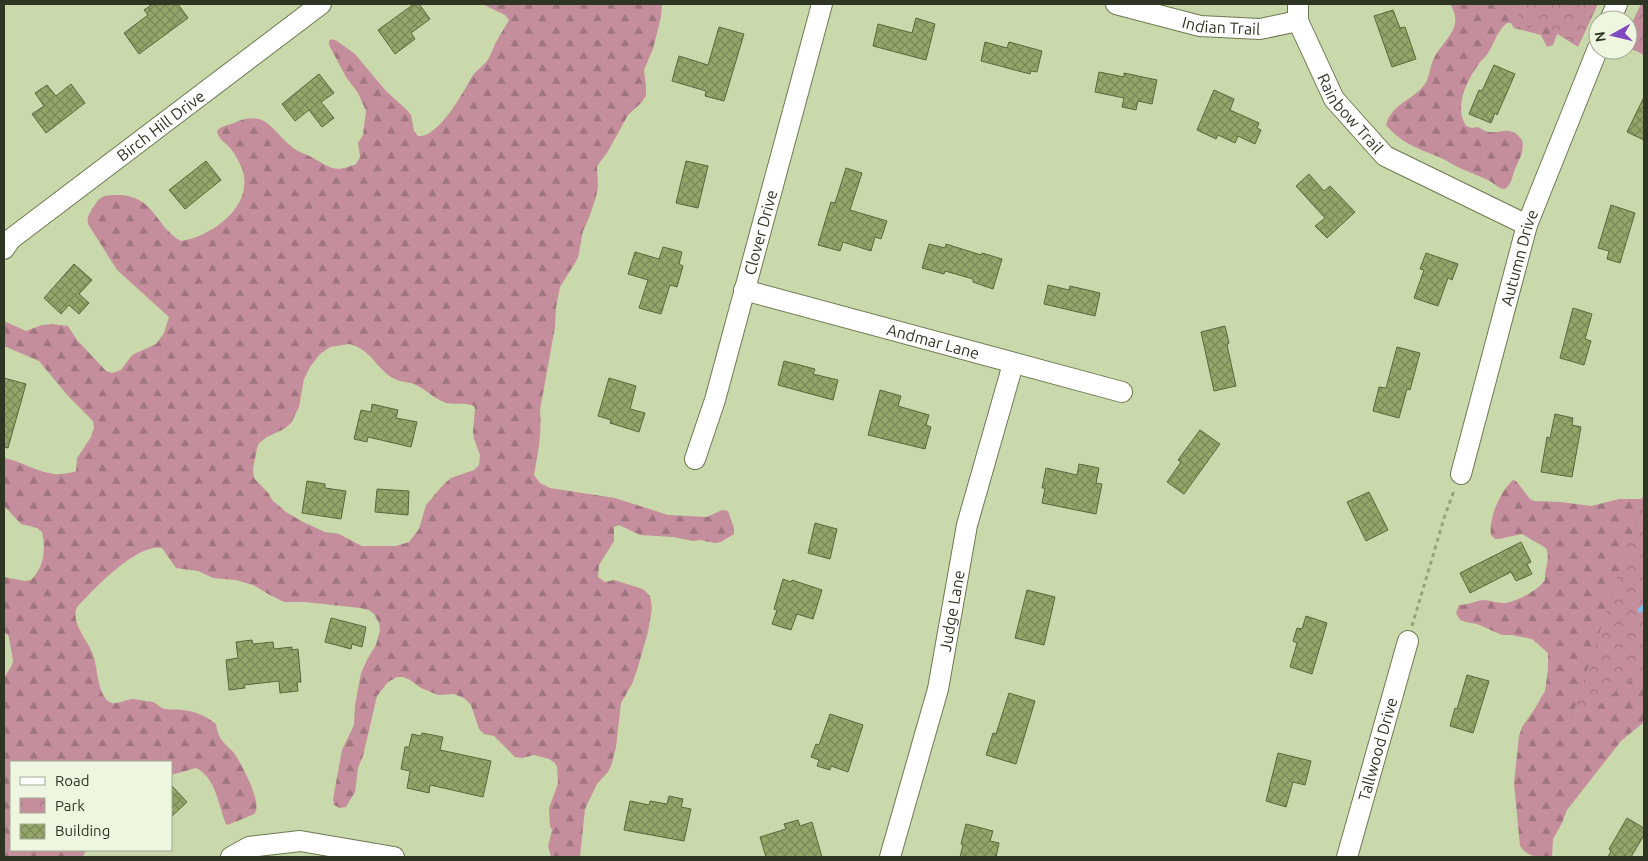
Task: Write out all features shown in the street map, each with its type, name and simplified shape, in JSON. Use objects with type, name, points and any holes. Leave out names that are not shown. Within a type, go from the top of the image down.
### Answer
[{"type":"street","name":"Birch Hill Drive","points":[[4,249],[11,239],[321,4]]},
{"type":"street","name":"Clover Drive","points":[[695,459],[714,400],[822,4]]},
{"type":"street","name":"Indian Trail","points":[[1116,4],[1200,26],[1260,29],[1298,12]]},
{"type":"street","name":"Rainbow Trail","points":[[1298,12],[1334,98],[1385,156],[1527,225]]},
{"type":"street","name":"Autumn Drive","points":[[1460,474],[1527,225],[1593,60]]},
{"type":"street","name":"Andmar Lane","points":[[744,290],[1122,392]]},
{"type":"street","name":"Judge Lane","points":[[890,857],[938,689],[968,525],[1013,364]]},
{"type":"street","name":"Tallwood Drive","points":[[1347,857],[1408,640]]},
{"type":"street","points":[[231,857],[249,847],[300,841],[394,857]]},
{"type":"path","points":[[1408,640],[1445,514],[1460,474]]},
{"type":"green space","points":[[482,4],[662,4],[661,17],[653,49],[644,70],[646,96],[628,115],[607,153],[597,166],[598,185],[596,197],[583,231],[578,258],[560,287],[540,410],[540,435],[534,475],[540,483],[550,488],[615,498],[668,515],[707,517],[722,510],[728,511],[734,528],[734,534],[721,542],[715,543],[673,537],[640,535],[619,525],[614,527],[614,541],[599,565],[598,577],[605,582],[614,580],[643,589],[650,596],[652,608],[648,632],[637,670],[632,684],[621,703],[616,747],[612,763],[608,772],[597,784],[585,809],[580,857],[551,857],[548,846],[552,830],[549,808],[558,784],[555,763],[549,759],[534,755],[522,758],[515,757],[494,736],[484,734],[479,729],[471,705],[464,698],[454,694],[438,695],[421,688],[403,677],[397,677],[388,682],[377,696],[363,756],[358,768],[355,792],[346,807],[340,808],[334,805],[333,799],[342,750],[354,725],[355,705],[361,673],[376,645],[380,630],[379,623],[374,614],[369,610],[360,608],[305,602],[284,602],[253,585],[236,580],[213,578],[198,571],[176,568],[162,548],[152,548],[128,560],[116,569],[77,607],[77,623],[93,654],[100,687],[106,699],[112,703],[130,699],[153,702],[164,709],[196,713],[216,724],[220,737],[234,753],[254,793],[256,809],[254,814],[228,825],[226,824],[216,792],[203,772],[196,768],[172,775],[172,761],[10,761],[10,851],[86,851],[83,857],[4,857],[4,678],[13,661],[9,638],[4,632],[4,577],[25,581],[31,580],[39,570],[43,558],[44,545],[42,532],[37,528],[21,524],[4,506],[4,458],[47,473],[74,472],[76,471],[77,458],[91,437],[94,427],[93,421],[68,396],[39,361],[4,346],[4,321],[26,331],[42,325],[68,326],[77,340],[106,371],[112,373],[121,370],[132,355],[156,344],[164,333],[169,317],[117,270],[88,224],[90,213],[100,198],[111,195],[130,196],[147,206],[165,228],[181,241],[194,238],[219,225],[229,216],[238,205],[243,193],[244,180],[241,166],[217,131],[223,127],[245,119],[261,120],[267,123],[294,149],[329,167],[338,169],[356,164],[360,157],[358,143],[363,135],[366,111],[358,93],[346,77],[329,45],[329,41],[332,39],[337,41],[355,54],[386,91],[411,115],[414,131],[418,136],[426,135],[434,130],[450,113],[473,75],[487,61],[509,20],[505,15]],"holes":[[[349,344],[364,351],[383,371],[395,379],[414,384],[443,402],[471,405],[475,409],[473,432],[480,455],[479,465],[474,470],[451,478],[443,485],[426,505],[419,529],[409,542],[396,546],[362,546],[339,534],[325,532],[303,522],[286,512],[272,500],[254,478],[253,469],[259,443],[291,423],[299,407],[304,379],[320,354],[330,347]]]},
{"type":"green space","points":[[1450,4],[1559,4],[1559,29],[1553,45],[1547,47],[1541,35],[1514,28],[1511,23],[1507,23],[1479,63],[1463,95],[1461,111],[1466,126],[1478,127],[1491,132],[1512,132],[1517,134],[1522,140],[1523,149],[1521,156],[1510,183],[1505,189],[1411,145],[1386,125],[1393,112],[1415,94],[1427,81],[1434,58],[1454,26],[1454,12]]},
{"type":"green space","points":[[1511,4],[1598,4],[1595,10],[1588,10],[1588,26],[1578,47],[1539,22],[1528,29]]},
{"type":"green space","points":[[1641,4],[1644,4],[1644,55],[1638,52],[1638,10]]},
{"type":"green space","points":[[1513,480],[1534,501],[1591,506],[1619,499],[1641,499],[1644,496],[1644,722],[1621,741],[1567,810],[1553,839],[1552,857],[1530,855],[1520,846],[1514,783],[1519,736],[1522,727],[1545,691],[1548,653],[1532,639],[1502,635],[1477,624],[1460,620],[1456,613],[1459,605],[1486,600],[1503,603],[1513,601],[1532,592],[1545,580],[1548,556],[1546,548],[1522,534],[1499,539],[1495,539],[1491,535],[1491,521],[1496,505]]},
{"type":"green space","points":[[1644,496],[1644,670],[1568,729]]},
{"type":"building","points":[[153,4],[178,4],[188,18],[139,54],[124,33],[148,15],[144,10]]},
{"type":"building","points":[[414,4],[419,4],[430,19],[411,33],[415,39],[395,54],[378,30]]},
{"type":"building","points":[[1393,10],[1400,28],[1405,27],[1416,59],[1392,67],[1374,16]]},
{"type":"building","points":[[916,18],[935,24],[926,60],[873,46],[878,24],[912,33]]},
{"type":"building","points":[[719,27],[744,34],[724,101],[705,96],[706,91],[672,81],[679,56],[708,65]]},
{"type":"building","points":[[985,42],[1007,48],[1009,42],[1042,51],[1037,72],[1031,71],[1030,74],[981,61]]},
{"type":"building","points":[[1494,65],[1515,74],[1497,115],[1495,113],[1491,123],[1469,114],[1479,90],[1482,91]]},
{"type":"building","points":[[1099,72],[1124,77],[1124,73],[1157,80],[1152,104],[1138,101],[1136,110],[1122,107],[1124,98],[1095,92]]},
{"type":"building","points":[[319,74],[334,93],[321,102],[334,118],[322,127],[309,110],[295,121],[282,104]]},
{"type":"building","points":[[71,84],[85,103],[46,133],[32,114],[44,106],[35,93],[47,85],[56,96]]},
{"type":"building","points":[[1214,90],[1234,99],[1230,110],[1259,123],[1257,128],[1261,130],[1255,144],[1238,136],[1235,143],[1218,135],[1216,139],[1197,130]]},
{"type":"building","points":[[1644,97],[1644,140],[1627,132]]},
{"type":"building","points":[[206,161],[221,180],[185,209],[169,190]]},
{"type":"building","points":[[686,161],[708,166],[698,208],[676,203]]},
{"type":"building","points":[[846,168],[862,173],[850,210],[887,221],[881,239],[875,237],[871,251],[843,242],[840,251],[818,245],[831,202],[835,203]]},
{"type":"building","points":[[1309,174],[1324,191],[1330,186],[1355,212],[1327,238],[1315,226],[1325,218],[1296,186]]},
{"type":"building","points":[[1611,205],[1635,213],[1620,263],[1607,259],[1609,251],[1598,248]]},
{"type":"building","points":[[929,244],[945,248],[946,244],[981,255],[982,253],[1002,259],[993,289],[973,282],[973,279],[945,271],[944,274],[922,268]]},
{"type":"building","points":[[663,247],[682,252],[679,264],[683,266],[677,287],[670,285],[661,314],[639,308],[648,280],[628,274],[635,252],[659,259]]},
{"type":"building","points":[[1426,253],[1458,264],[1452,280],[1448,278],[1438,306],[1414,298],[1424,270],[1420,269]]},
{"type":"building","points":[[74,264],[92,280],[79,294],[89,303],[79,314],[69,305],[61,314],[44,298]]},
{"type":"building","points":[[1048,285],[1069,290],[1070,286],[1100,293],[1095,316],[1044,304]]},
{"type":"building","points":[[1573,308],[1592,314],[1585,339],[1591,341],[1584,365],[1560,358]]},
{"type":"building","points":[[1225,326],[1236,386],[1214,391],[1201,332]]},
{"type":"building","points":[[1397,347],[1420,353],[1410,390],[1407,389],[1399,418],[1373,411],[1379,387],[1386,388]]},
{"type":"building","points":[[784,361],[815,369],[813,374],[838,380],[833,400],[778,385]]},
{"type":"building","points":[[4,378],[26,384],[8,448],[4,447]]},
{"type":"building","points":[[609,378],[636,386],[630,409],[645,413],[639,432],[610,423],[611,420],[598,416]]},
{"type":"building","points":[[880,390],[901,396],[898,406],[929,415],[926,425],[931,427],[925,449],[868,435]]},
{"type":"building","points":[[372,404],[398,410],[396,418],[417,422],[411,447],[368,437],[367,442],[354,439],[361,410],[371,412]]},
{"type":"building","points":[[1555,414],[1573,418],[1572,425],[1581,427],[1572,477],[1541,472],[1547,437],[1550,438]]},
{"type":"building","points":[[1200,430],[1220,444],[1184,494],[1167,482],[1181,462],[1178,460]]},
{"type":"building","points":[[1079,464],[1099,468],[1096,483],[1102,484],[1096,514],[1042,503],[1045,488],[1042,488],[1046,468],[1077,475]]},
{"type":"building","points":[[307,481],[325,484],[325,488],[346,491],[341,519],[302,513]]},
{"type":"building","points":[[377,489],[409,491],[408,515],[375,512]]},
{"type":"building","points":[[1369,492],[1388,530],[1366,541],[1347,502]]},
{"type":"building","points":[[815,523],[837,529],[830,559],[808,553]]},
{"type":"building","points":[[1521,542],[1531,562],[1527,564],[1532,574],[1516,581],[1511,572],[1470,593],[1460,573]]},
{"type":"building","points":[[783,579],[822,590],[813,619],[797,614],[791,630],[772,624],[777,610],[774,609]]},
{"type":"building","points":[[1027,590],[1055,597],[1044,645],[1015,638]]},
{"type":"building","points":[[1306,616],[1327,623],[1312,674],[1290,667],[1297,643],[1293,641],[1297,628],[1302,629]]},
{"type":"building","points":[[331,618],[366,627],[362,647],[352,644],[351,649],[325,642]]},
{"type":"building","points":[[252,640],[253,644],[273,642],[274,649],[292,647],[292,650],[298,649],[301,682],[297,682],[298,691],[280,693],[279,681],[244,685],[245,688],[229,690],[226,660],[238,658],[236,642]]},
{"type":"building","points":[[1467,675],[1489,681],[1473,733],[1450,726]]},
{"type":"building","points":[[1009,693],[1035,701],[1016,764],[986,755],[993,733],[996,734]]},
{"type":"building","points":[[830,714],[863,725],[848,772],[831,766],[830,770],[817,766],[819,760],[811,757],[816,744],[819,745]]},
{"type":"building","points":[[422,733],[443,737],[440,750],[491,761],[483,797],[430,785],[429,793],[407,788],[410,771],[401,769],[405,747],[409,747],[412,734],[421,736]]},
{"type":"building","points":[[1278,753],[1311,761],[1305,785],[1293,782],[1286,807],[1266,801]]},
{"type":"building","points":[[172,786],[187,802],[172,816]]},
{"type":"building","points":[[669,796],[683,799],[681,807],[691,809],[684,841],[624,830],[630,801],[649,805],[650,801],[667,804]]},
{"type":"building","points":[[1627,818],[1644,828],[1644,835],[1631,857],[1608,857],[1611,851],[1609,849]]},
{"type":"building","points":[[798,820],[800,826],[812,822],[822,857],[766,857],[760,837],[786,829],[784,824]]},
{"type":"building","points":[[966,824],[993,831],[990,841],[999,843],[996,857],[960,857]]},
{"type":"waterway","points":[[1640,610],[1644,607]]}]
